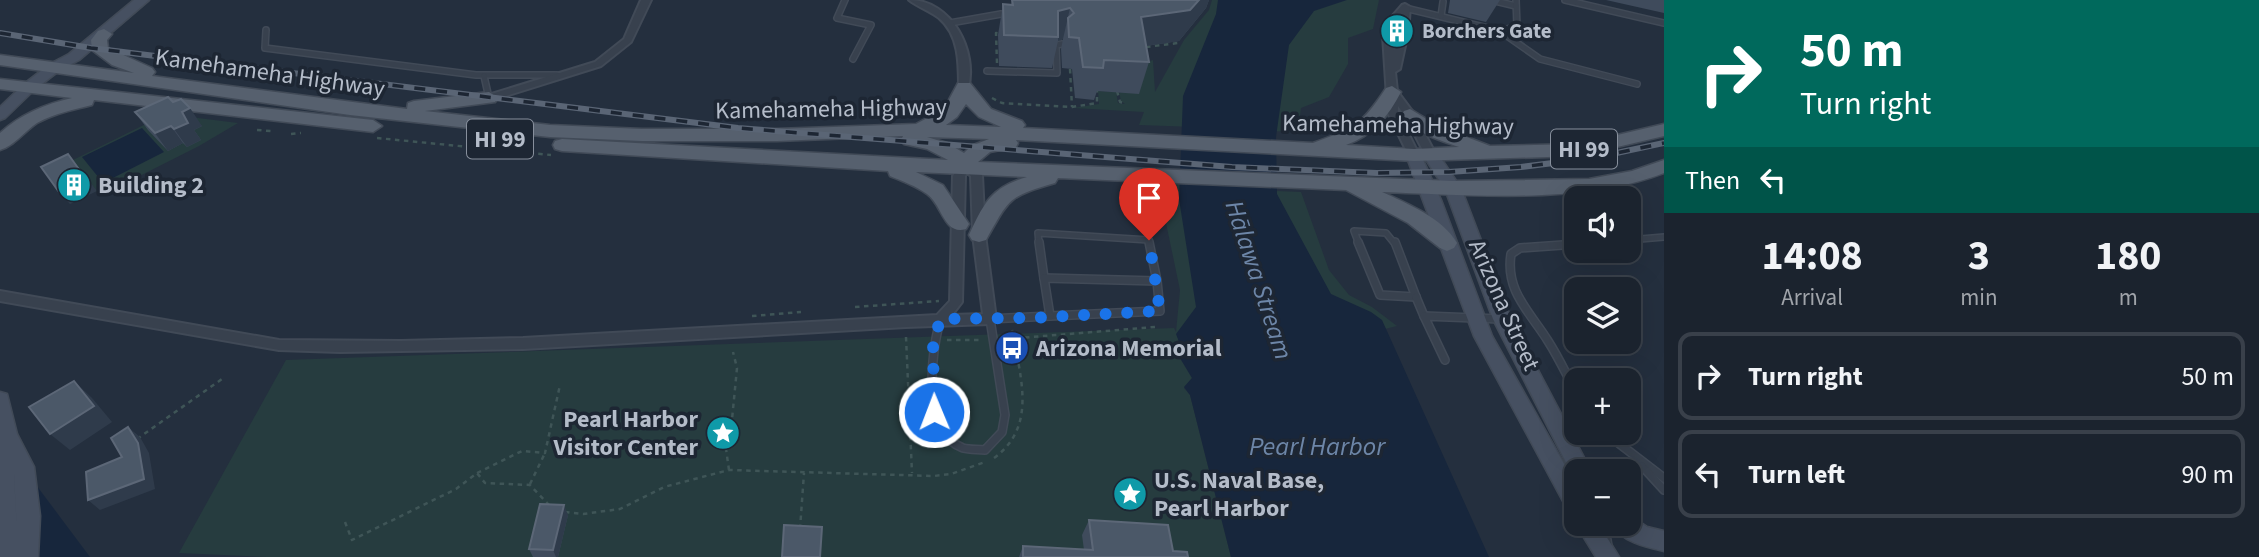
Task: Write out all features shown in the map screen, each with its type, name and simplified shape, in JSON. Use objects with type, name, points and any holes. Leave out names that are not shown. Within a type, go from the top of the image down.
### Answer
[{"type":"main road","points":[[104,34],[98,43],[106,55],[171,83]]},
{"type":"main road","name":"Kamehameha Highway","points":[[0,60],[350,109],[550,131],[642,135],[905,130],[1104,137],[1423,155],[1579,150],[1664,130]]},
{"type":"main road","points":[[0,72],[30,73],[55,67]]},
{"type":"main road","name":"Kamehameha Highway","points":[[0,84],[594,148],[878,164],[1453,188],[1589,186],[1635,177],[1664,166]]},
{"type":"main road","points":[[1315,149],[1367,128],[1381,115],[1392,86]]},
{"type":"main road","points":[[905,130],[933,125],[946,119],[957,108],[964,87]]},
{"type":"main road","points":[[964,87],[982,113],[996,121],[1064,128],[1104,137]]},
{"type":"main road","points":[[0,144],[18,127],[51,108],[68,103],[123,98]]},
{"type":"main road","points":[[350,109],[418,107],[489,98]]},
{"type":"main road","points":[[1410,115],[1432,130],[1462,143],[1501,154]]},
{"type":"main road","points":[[833,133],[932,143],[953,152],[966,166],[972,154],[987,144],[1031,142],[1070,136]]},
{"type":"main road","points":[[878,164],[924,182],[936,190],[959,224]]},
{"type":"main road","points":[[979,234],[992,204],[1006,193],[1019,185],[1071,172]]},
{"type":"main road","points":[[1342,182],[1402,209],[1430,226],[1447,243]]},
{"type":"street","points":[[0,114],[29,87],[104,34],[142,0]]},
{"type":"street","points":[[489,98],[570,75],[598,64],[620,48],[634,29],[646,0]]},
{"type":"street","points":[[914,0],[943,15],[959,36],[964,51],[964,87]]},
{"type":"street","points":[[1406,4],[1392,23],[1388,35],[1393,113],[1423,155]]},
{"type":"street","points":[[1392,86],[1410,115],[1423,155]]},
{"type":"street","name":"Arizona Street","points":[[1423,155],[1429,186],[1447,243],[1485,340],[1564,483]]},
{"type":"street","name":"Arizona Street","points":[[1423,155],[1453,188],[1502,319],[1575,459]]},
{"type":"street","points":[[0,296],[279,345],[312,346],[484,346],[941,319],[990,319],[979,234],[976,175],[966,166],[959,176],[956,302],[941,319]]},
{"type":"street","points":[[0,400],[8,557]]},
{"type":"street","points":[[4,443],[24,467],[29,516],[27,557]]},
{"type":"street","points":[[1641,535],[1664,541]]},
{"type":"street","points":[[1595,536],[1609,557]]},
{"type":"lane","points":[[845,0],[837,18],[871,25],[853,59]]},
{"type":"lane","points":[[1491,0],[1516,3],[1517,26],[1500,31]]},
{"type":"lane","points":[[1565,0],[1664,23]]},
{"type":"lane","points":[[1441,16],[1443,2]]},
{"type":"lane","points":[[1406,4],[1500,31],[1540,60],[1637,84]]},
{"type":"lane","points":[[950,23],[1001,13]]},
{"type":"lane","points":[[266,30],[265,48],[484,76],[570,75]]},
{"type":"lane","points":[[987,71],[1057,73],[1056,45],[1062,44]]},
{"type":"lane","points":[[484,76],[489,98]]},
{"type":"lane","points":[[1417,297],[1380,295],[1354,231],[1386,233],[1394,240],[1444,360]]},
{"type":"lane","points":[[941,319],[933,340],[934,412],[943,433],[960,448],[985,450],[1000,436],[1005,422],[996,342],[990,319],[1050,317],[1160,311],[1149,240],[1038,233],[1050,317]]},
{"type":"lane","points":[[1641,239],[1664,237]]},
{"type":"lane","points":[[1564,245],[1520,248],[1510,254],[1507,267],[1515,295],[1545,335],[1564,370]]},
{"type":"lane","points":[[1044,278],[1157,281]]},
{"type":"lane","points":[[1424,316],[1502,319]]},
{"type":"lane","points":[[1619,445],[1636,459]]},
{"type":"lane","points":[[1641,462],[1664,478]]},
{"type":"lane","points":[[1641,465],[1664,490]]},
{"type":"lane","points":[[1606,536],[1609,557]]},
{"type":"path","points":[[986,62],[997,63],[996,33],[1006,34]]},
{"type":"path","points":[[1138,48],[1178,43]]},
{"type":"path","points":[[1072,107],[1069,69],[1080,69]]},
{"type":"path","points":[[1116,85],[1120,102],[1125,103]]},
{"type":"path","points":[[986,95],[1002,103],[1072,107],[1097,103],[1097,90],[1103,90]]},
{"type":"path","points":[[1110,91],[1117,92]]},
{"type":"path","points":[[257,130],[271,131]]},
{"type":"path","points":[[291,134],[304,132]]},
{"type":"path","points":[[376,138],[562,156]]},
{"type":"path","points":[[855,307],[943,300]]},
{"type":"path","points":[[743,317],[802,312]]},
{"type":"path","points":[[1007,339],[1155,327]]},
{"type":"path","points":[[906,337],[912,475]]},
{"type":"path","points":[[946,340],[979,340]]},
{"type":"path","points":[[729,470],[726,449],[730,440],[737,368],[733,352]]},
{"type":"path","points":[[136,440],[222,379]]},
{"type":"path","points":[[530,485],[545,453],[560,385]]},
{"type":"path","points":[[345,522],[352,540],[456,489],[477,473],[522,451],[545,453]]},
{"type":"path","points":[[562,511],[583,514],[620,509],[664,487],[729,470],[804,473],[800,529]]},
{"type":"path","points":[[477,473],[485,483],[530,485],[550,506]]},
{"type":"green space","points":[[1212,0],[1244,0],[1195,127],[1139,125],[1144,112],[1073,108],[1099,104],[1098,91],[1116,92],[1118,103],[1125,104],[1121,101],[1119,92],[1138,93],[1134,66],[1153,60],[1155,92],[1184,40],[1209,10]]},
{"type":"green space","points":[[1292,0],[1379,0],[1373,29],[1348,38],[1348,64],[1329,97],[1301,108],[1298,132],[1241,130]]},
{"type":"green space","points":[[166,114],[238,123],[102,195],[96,191],[70,204],[52,179],[78,166],[73,160]]},
{"type":"green space","name":"Pearl Harbor Visitor Center","points":[[1142,182],[1205,186],[1209,311],[1177,335],[1181,347],[1180,358],[1192,378],[1184,388],[1190,395],[1231,557],[267,557],[179,553],[286,360],[1174,328],[1176,332],[1180,290],[1161,199],[1144,197]]},
{"type":"green space","points":[[1233,189],[1301,192],[1329,270],[1349,295],[1372,307],[1397,326],[1385,329],[1330,307]]},
{"type":"water","name":"Pearl Harbor","points":[[1218,0],[1347,0],[1314,11],[1289,45],[1276,137],[1277,194],[1331,294],[1371,312],[1382,320],[1489,557],[1231,557],[1190,395],[1184,387],[1192,378],[1180,358],[1181,347],[1176,334],[1196,307],[1179,199],[1183,96],[1216,14]]},
{"type":"water","points":[[142,128],[164,152],[103,183],[82,157]]},
{"type":"water","points":[[0,444],[10,450],[90,557],[0,557]]},
{"type":"building","points":[[1012,0],[1199,0],[1190,10],[1141,17],[1149,62],[1104,60],[1103,68],[1083,67],[1079,38],[1069,37],[1068,18],[1074,13],[1070,8],[1058,11],[1058,37],[1004,35],[1003,4],[1013,5]]},
{"type":"building","points":[[168,97],[173,102],[181,99],[190,108],[182,112],[188,123],[155,133],[135,112]]},
{"type":"building","points":[[68,154],[86,179],[59,192],[41,167]]},
{"type":"building","points":[[74,381],[94,406],[50,434],[29,407]]},
{"type":"building","points":[[128,427],[138,443],[144,479],[88,500],[86,472],[122,457],[111,438]]},
{"type":"building","points":[[540,504],[564,505],[553,550],[529,549]]},
{"type":"building","points":[[1089,520],[1168,525],[1173,551],[1187,552],[1188,557],[1023,557],[1023,546],[1093,550]]},
{"type":"building","points":[[784,525],[822,527],[820,557],[782,557]]},
{"type":"railway","points":[[0,33],[91,48],[738,128],[1232,167],[1377,173],[1449,172],[1593,158],[1664,143]]},
{"type":"place","name":"Borchers Gate","points":[[1397,31]]},
{"type":"place","name":"Building 2","points":[[74,185]]},
{"type":"place","name":"Arizona Memorial","points":[[1012,348]]},
{"type":"place","name":"Pearl Harbor Visitor Center","points":[[723,433]]},
{"type":"place","name":"U.S. Naval Base, Pearl Harbor","points":[[1130,494]]},
{"type":"route","points":[[934,412],[933,340],[941,319],[1010,319],[1160,311],[1149,240]]},
{"type":"water label","name":"Hālawa Stream","points":[[1259,280]]}]
